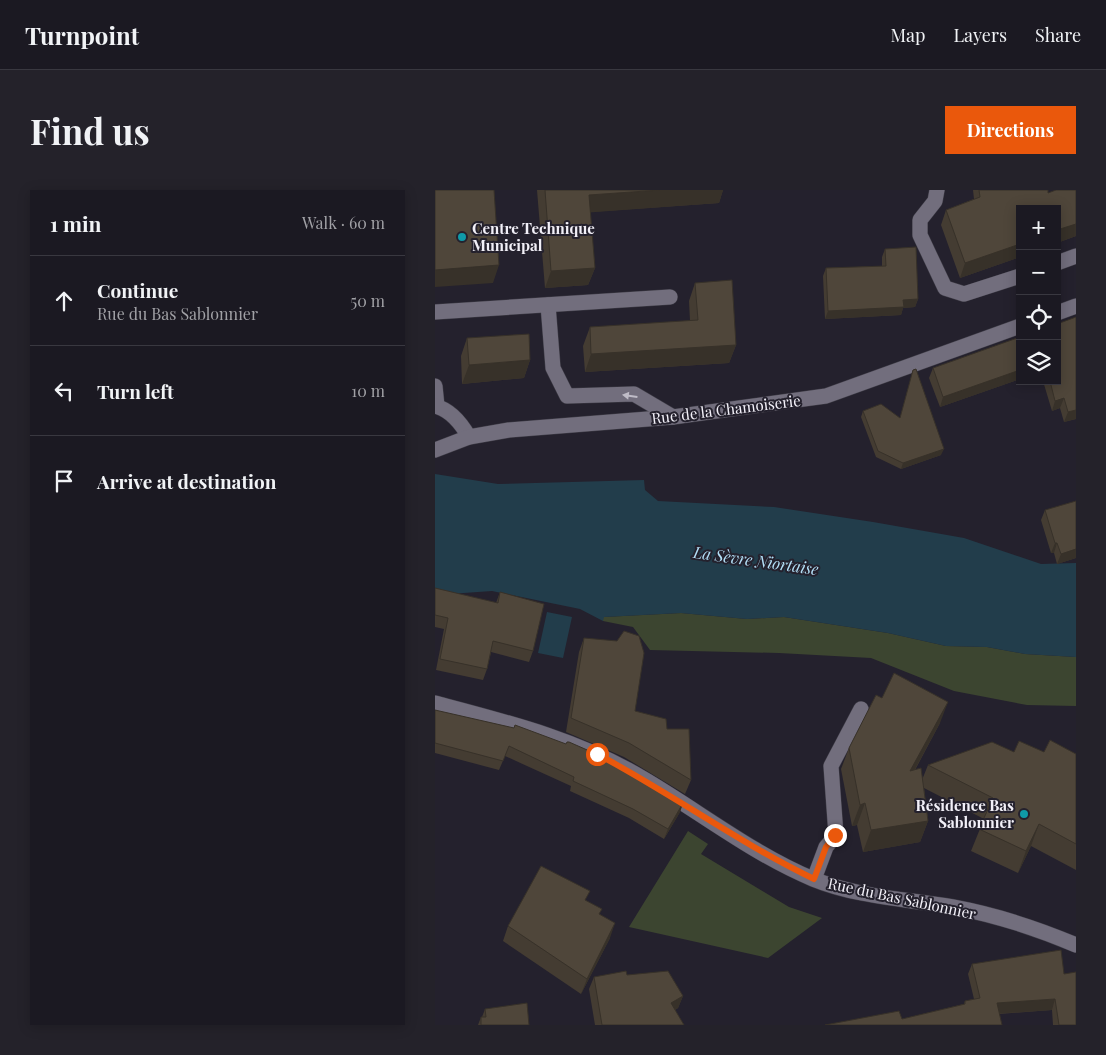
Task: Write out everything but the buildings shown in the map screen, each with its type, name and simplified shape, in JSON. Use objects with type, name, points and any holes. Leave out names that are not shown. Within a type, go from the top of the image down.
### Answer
[{"type":"street","points":[[937,190],[935,201],[920,220],[921,235],[945,288],[964,294],[1016,277]]},
{"type":"street","points":[[1061,262],[1076,256]]},
{"type":"street","points":[[435,312],[670,297]]},
{"type":"street","points":[[548,305],[553,368],[567,396],[634,394],[673,417]]},
{"type":"street","points":[[1061,312],[1076,306]]},
{"type":"street","name":"Rue de la Chamoiserie","points":[[435,450],[469,437],[509,430],[673,417],[826,396],[1016,327]]},
{"type":"street","points":[[435,386],[436,406],[455,417],[469,437]]},
{"type":"street","name":"Rue du Bas Sablonnier","points":[[435,704],[506,721],[597,754],[644,778],[781,864],[814,879],[858,892],[954,907],[1030,925],[1076,945]]},
{"type":"street","points":[[814,879],[826,847],[835,835],[831,766],[861,709]]},
{"type":"green space","points":[[681,613],[747,619],[784,617],[888,633],[946,646],[987,647],[1025,654],[1076,657],[1076,706],[1027,705],[954,691],[871,658],[779,653],[650,650],[633,627],[603,621],[603,617]]},
{"type":"green space","points":[[688,831],[708,844],[701,854],[789,907],[822,918],[768,958],[629,927]]},
{"type":"water","name":"La Sèvre Niortaise","points":[[435,474],[498,484],[644,480],[645,490],[658,501],[774,507],[964,538],[1041,564],[1076,563],[1076,657],[1025,654],[987,647],[946,646],[888,633],[784,617],[747,619],[681,613],[604,617],[603,621],[580,609],[492,591],[435,595]]},
{"type":"water","points":[[547,612],[572,617],[563,658],[538,653]]},
{"type":"place","name":"Centre Technique Municipal","points":[[462,237]]},
{"type":"place","name":"Résidence Bas Sablonnier","points":[[1024,814]]},
{"type":"route","points":[[597,754],[644,778],[781,864],[814,879],[826,847],[835,835]]}]
